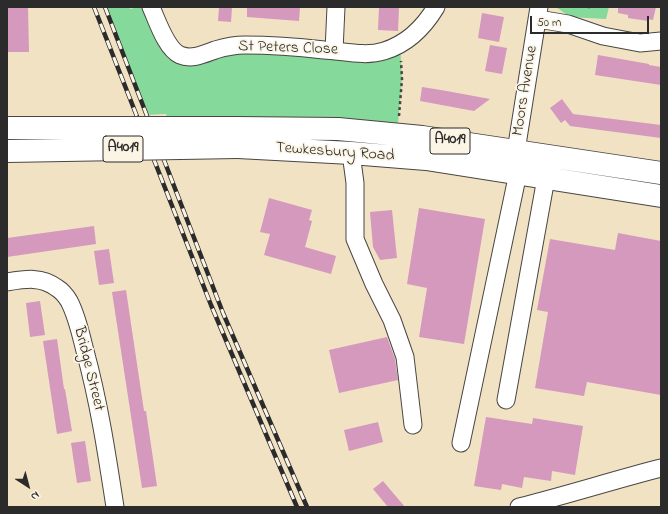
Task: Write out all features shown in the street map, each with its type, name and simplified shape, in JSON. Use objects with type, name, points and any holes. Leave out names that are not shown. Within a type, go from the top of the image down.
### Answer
[{"type":"highway","name":"Tewkesbury Road","points":[[7,128],[237,138],[351,153],[426,159],[661,196]]},
{"type":"highway","name":"Tewkesbury Road","points":[[7,151],[237,138],[338,129],[422,137],[661,173]]},
{"type":"street","name":"St Peters Close","points":[[150,7],[173,50],[181,56],[188,57],[198,56],[233,46],[246,45],[285,46],[374,54],[386,51],[411,37],[436,7]]},
{"type":"street","points":[[334,51],[336,7]]},
{"type":"street","points":[[539,10],[568,24],[603,36],[640,43],[661,41]]},
{"type":"street","name":"Moors Avenue","points":[[516,151],[539,10]]},
{"type":"street","points":[[351,153],[356,184],[355,239],[374,284],[392,320],[405,357],[413,425]]},
{"type":"street","points":[[461,443],[518,173]]},
{"type":"street","points":[[506,400],[546,178]]},
{"type":"street","name":"Bridge Street","points":[[7,282],[28,278],[47,282],[56,287],[69,302],[84,345],[95,389],[115,507]]},
{"type":"street","points":[[519,507],[550,500],[621,478],[661,468]]},
{"type":"path","points":[[397,134],[402,79],[400,44]]},
{"type":"green space","points":[[105,7],[129,7],[130,9],[138,7],[151,7],[173,50],[324,50],[400,44],[402,79],[397,134],[171,128],[166,114],[146,115]]},
{"type":"green space","points":[[556,7],[609,7],[606,19],[570,17]]},
{"type":"building","points":[[7,7],[28,7],[29,52],[7,52]]},
{"type":"building","points":[[219,7],[232,7],[231,22],[218,21]]},
{"type":"building","points":[[247,7],[300,7],[299,21],[247,17]]},
{"type":"building","points":[[379,7],[399,7],[398,31],[378,30]]},
{"type":"building","points":[[618,7],[656,7],[653,20],[648,19],[648,21],[628,18],[628,15],[618,13]]},
{"type":"building","points":[[482,13],[504,17],[499,42],[478,38]]},
{"type":"building","points":[[490,45],[507,48],[502,74],[485,71]]},
{"type":"building","points":[[598,55],[661,67],[661,85],[595,75]]},
{"type":"building","points":[[422,87],[490,99],[474,111],[420,101]]},
{"type":"building","points":[[562,99],[573,114],[661,125],[661,138],[570,126],[565,120],[561,123],[550,108]]},
{"type":"building","points":[[269,198],[312,210],[309,220],[312,221],[305,247],[336,256],[331,274],[264,255],[270,234],[260,232]]},
{"type":"building","points":[[419,208],[485,219],[464,344],[419,337],[427,288],[407,284]]},
{"type":"building","points":[[392,210],[397,258],[380,260],[373,247],[370,212]]},
{"type":"building","points":[[94,226],[96,244],[7,257],[7,238]]},
{"type":"building","points":[[618,233],[661,241],[661,395],[587,382],[584,396],[535,388],[548,312],[537,310],[550,239],[615,250]]},
{"type":"building","points":[[109,249],[114,283],[99,285],[94,251]]},
{"type":"building","points":[[126,290],[157,486],[142,488],[112,292]]},
{"type":"building","points":[[40,301],[45,335],[30,337],[26,303]]},
{"type":"building","points":[[387,337],[395,359],[398,380],[339,393],[329,350]]},
{"type":"building","points":[[57,339],[72,431],[57,434],[43,341]]},
{"type":"building","points":[[486,417],[532,424],[533,418],[583,426],[575,475],[552,471],[551,481],[524,477],[522,488],[502,484],[501,490],[474,486]]},
{"type":"building","points":[[378,422],[383,442],[349,451],[344,430]]},
{"type":"building","points":[[85,441],[91,481],[77,483],[71,443]]},
{"type":"building","points":[[383,481],[405,507],[388,507],[373,489]]},
{"type":"railway","points":[[94,7],[211,305],[297,507]]},
{"type":"railway","points":[[105,7],[223,313],[307,507]]}]
